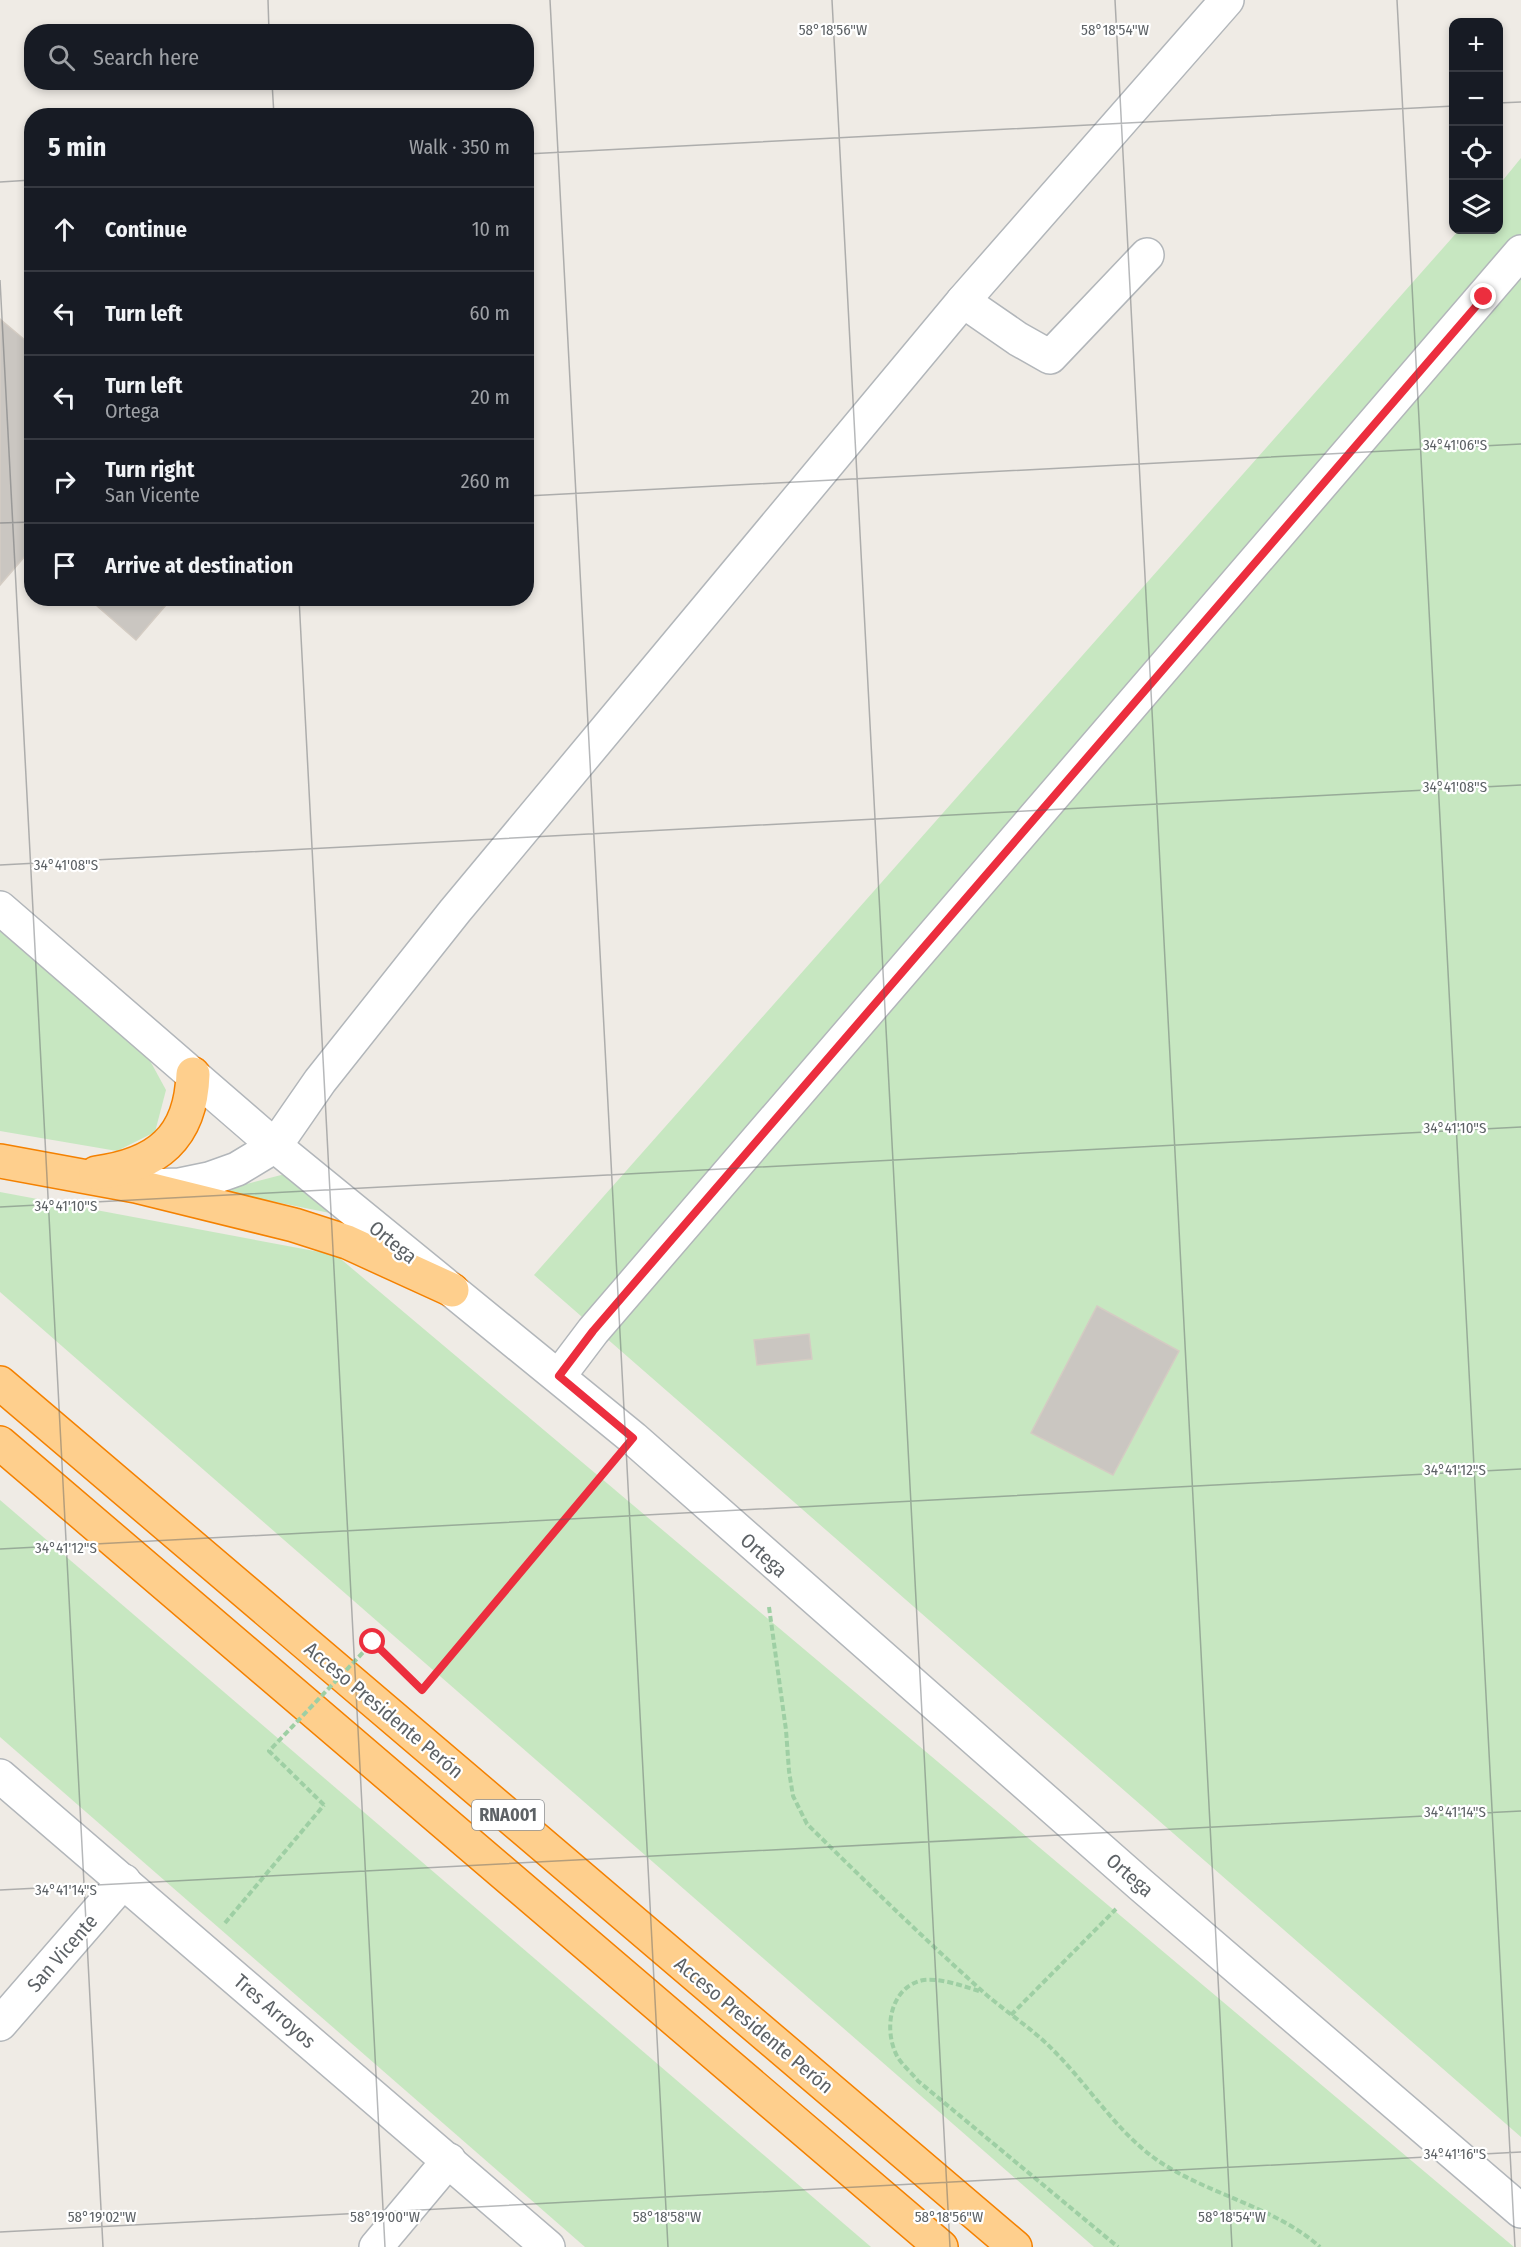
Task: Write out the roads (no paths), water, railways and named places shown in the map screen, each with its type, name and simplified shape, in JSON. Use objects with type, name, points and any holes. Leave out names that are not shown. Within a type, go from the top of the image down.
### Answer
[{"type":"highway","points":[[83,1176],[131,1166],[162,1150],[177,1136],[187,1116],[192,1098],[193,1074]]},
{"type":"highway","points":[[0,1161],[136,1186],[294,1225],[347,1242],[452,1290]]},
{"type":"highway","name":"Acceso Presidente Perón","points":[[0,1383],[1015,2247]]},
{"type":"highway","name":"RNA001","points":[[0,1443],[942,2247]]},
{"type":"street","points":[[136,1186],[173,1186],[209,1179],[237,1169],[275,1146],[320,1081],[455,910],[963,301],[1227,0]]},
{"type":"street","points":[[559,1376],[593,1331],[1521,252]]},
{"type":"street","points":[[963,301],[1018,339],[1050,357],[1147,255]]},
{"type":"street","name":"Ortega","points":[[0,908],[275,1146],[633,1438],[1141,1885],[1521,2211]]},
{"type":"street","name":"Tres Arroyos","points":[[0,1776],[548,2247]]},
{"type":"street","name":"San Vicente","points":[[0,2024],[124,1881]]},
{"type":"street","points":[[376,2247],[449,2160]]}]
